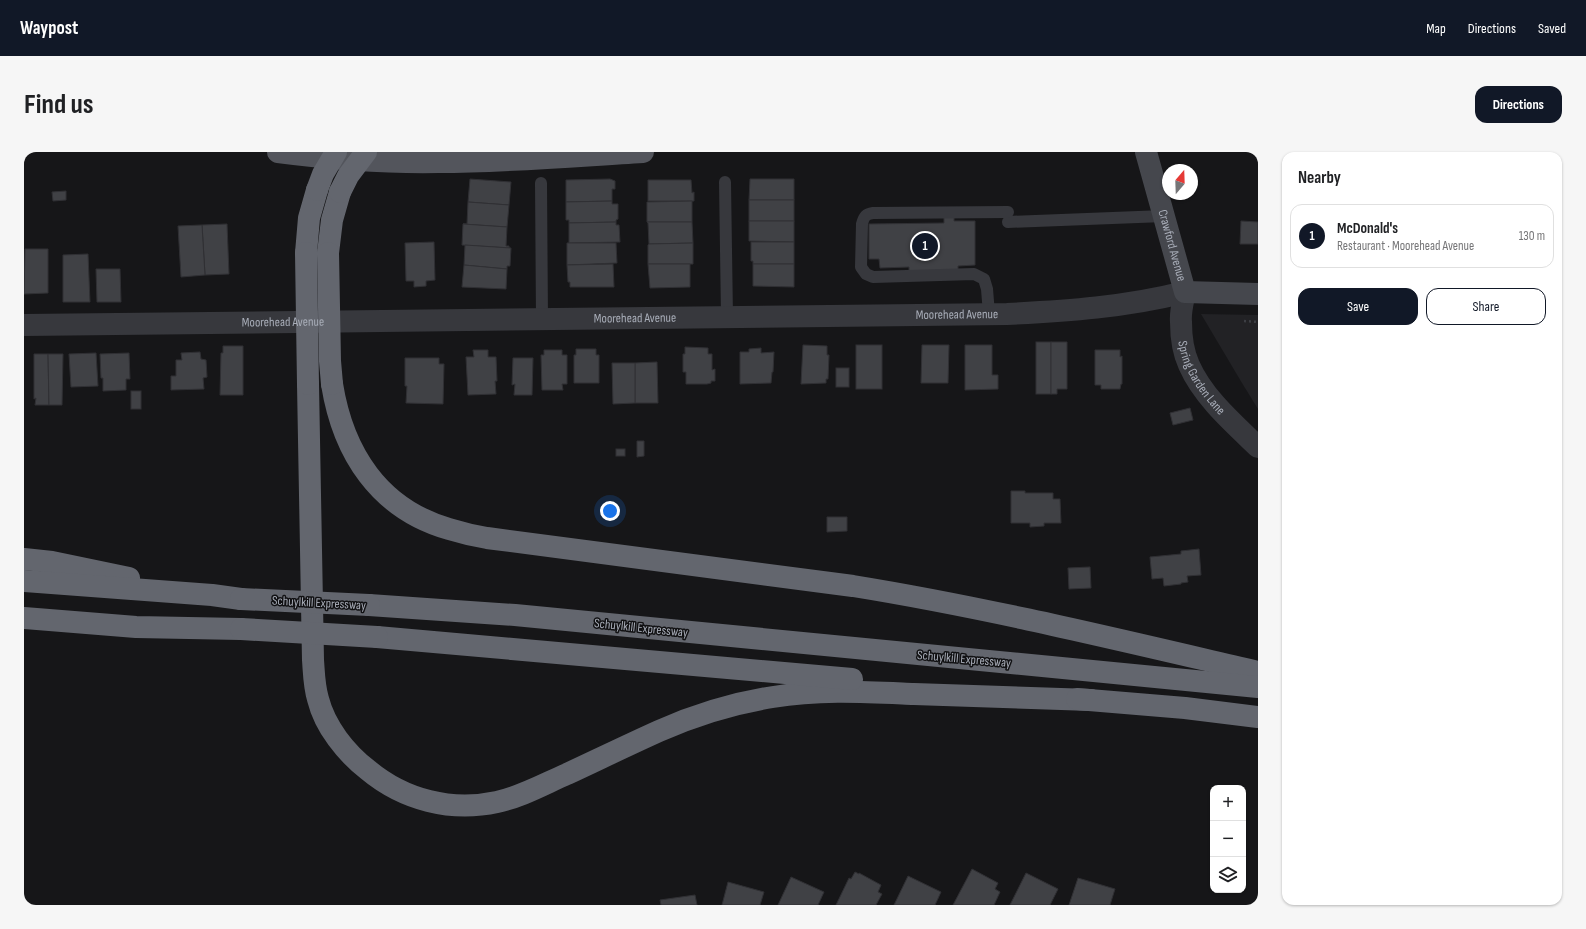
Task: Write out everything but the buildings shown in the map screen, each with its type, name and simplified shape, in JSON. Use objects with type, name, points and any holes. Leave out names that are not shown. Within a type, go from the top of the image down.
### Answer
[{"type":"highway","points":[[336,152],[323,174],[317,190],[309,218],[306,253],[313,660],[318,699],[324,716],[348,750],[362,766],[380,780],[417,798],[439,804],[477,805],[497,802],[533,789],[661,730],[719,709],[774,696],[803,693],[859,692],[1092,700]]},
{"type":"highway","points":[[366,152],[348,176],[340,192],[332,220],[328,253],[330,361],[332,384],[341,424],[357,460],[368,476],[382,490],[396,503],[413,514],[448,529],[488,538],[906,594],[1013,616],[1258,672]]},
{"type":"highway","points":[[24,558],[52,562],[212,595]]},
{"type":"highway","name":"Schuylkill Expressway","points":[[24,581],[212,595],[241,599],[368,605],[516,615],[1258,687]]},
{"type":"highway","points":[[24,618],[136,627]]},
{"type":"highway","points":[[24,623],[241,629],[376,637],[1185,708],[1258,717]]},
{"type":"main road","points":[[278,152],[343,159],[438,162],[491,161],[643,152]]},
{"type":"main road","name":"Crawford Avenue","points":[[1146,152],[1185,292],[1258,294]]},
{"type":"street","name":"Moorehead Avenue","points":[[24,325],[989,314],[1057,312],[1115,306],[1152,300],[1185,292]]},
{"type":"street","name":"Spring Garden Lane","points":[[1185,292],[1181,321],[1183,348],[1188,364],[1195,377],[1211,398],[1233,423],[1258,447]]},
{"type":"lane","points":[[541,182],[542,319]]},
{"type":"lane","points":[[725,182],[727,317]]},
{"type":"lane","points":[[989,314],[988,289],[984,279],[974,274],[873,277],[866,274],[861,268],[862,224],[867,214],[1008,217],[1164,216]]},
{"type":"path","points":[[1244,321],[1258,322]]},
{"type":"shaded area","points":[[1201,314],[1258,315],[1258,409],[1242,383]]},
{"type":"place","name":"McDonald's","points":[[925,246]]}]
